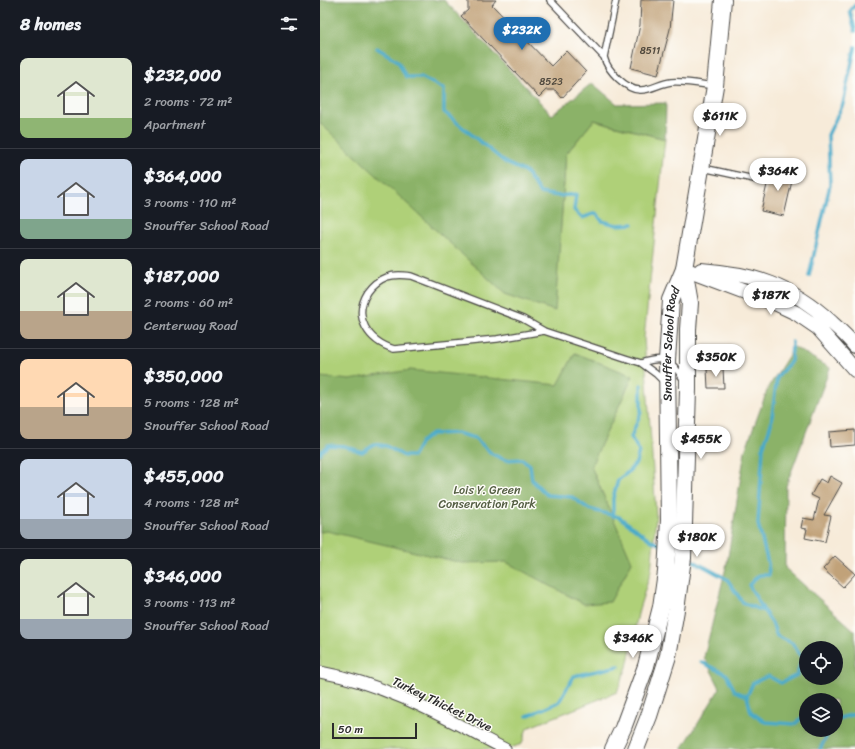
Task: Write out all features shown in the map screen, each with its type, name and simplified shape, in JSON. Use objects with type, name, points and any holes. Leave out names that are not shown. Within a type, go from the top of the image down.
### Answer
[{"type":"main road","name":"Snouffer School Road","points":[[613,749],[626,720],[646,666],[660,607],[666,572],[669,520],[667,360],[671,300],[684,269],[714,86],[723,0]]},
{"type":"main road","name":"Snouffer School Road","points":[[636,749],[649,716],[668,656],[681,583],[685,530],[688,329],[690,302],[684,269]]},
{"type":"street","points":[[684,269],[730,272],[776,285],[800,297],[820,312],[851,340],[855,346]]},
{"type":"street","points":[[684,269],[777,304],[796,313],[818,328],[855,370]]},
{"type":"street","name":"Turkey Thicket Drive","points":[[320,672],[366,683],[404,697],[505,749]]},
{"type":"lane","points":[[550,0],[604,57],[610,70],[626,84],[640,90],[670,82],[714,86]]},
{"type":"lane","points":[[604,57],[616,0]]},
{"type":"lane","points":[[701,168],[763,181]]},
{"type":"lane","points":[[544,331],[497,339],[394,349],[384,346],[371,336],[365,326],[361,312],[371,286],[378,280],[398,274],[411,276],[523,319],[544,331],[624,358],[641,362],[655,359],[667,360],[679,372],[688,389]]},
{"type":"lane","points":[[641,362],[668,386]]},
{"type":"green space","name":"Lois Y. Green Conservation Park","points":[[320,0],[558,263],[566,154],[594,120],[665,139],[644,338],[656,515],[651,571],[639,609],[627,667],[617,692],[527,728],[522,744],[507,749],[320,749]]},
{"type":"green space","points":[[320,0],[444,0],[552,115],[592,83],[617,104],[666,103],[665,139],[594,120],[566,154],[555,311],[505,294],[320,123]]},
{"type":"green space","points":[[794,347],[830,368],[786,486],[785,568],[855,631],[855,749],[682,749],[720,688],[704,657],[727,563],[745,451],[768,388]]},
{"type":"green space","points":[[575,353],[633,376],[591,466],[632,562],[610,602],[584,604],[506,562],[462,563],[327,531],[320,532],[320,377],[350,380],[410,370],[558,385]]},
{"type":"building","points":[[468,0],[496,0],[492,5],[551,66],[566,51],[586,72],[562,98],[555,90],[546,90],[539,97],[461,16],[468,10]]},
{"type":"building","points":[[641,0],[673,0],[670,29],[658,75],[631,68],[640,25]]},
{"type":"building","points":[[771,167],[794,172],[784,216],[761,211]]},
{"type":"building","points":[[723,368],[724,388],[708,388],[707,369]]},
{"type":"building","points":[[855,430],[855,445],[830,447],[829,432]]},
{"type":"building","points":[[830,476],[842,483],[824,515],[831,516],[825,542],[805,538],[807,529],[801,528],[803,518],[814,520],[819,499],[811,495],[820,479],[827,483]]},
{"type":"building","points":[[835,556],[855,574],[843,587],[823,569]]},
{"type":"waterway","points":[[855,5],[850,11],[855,31]]},
{"type":"waterway","points":[[809,276],[830,185],[828,135],[843,104],[855,47]]},
{"type":"waterway","points":[[377,48],[398,61],[406,77],[421,77],[444,89],[444,112],[506,163],[526,172],[540,193],[559,196],[576,194],[574,210],[582,218],[596,213],[602,221],[617,225],[633,224]]},
{"type":"waterway","points":[[764,611],[749,585],[759,575],[769,575],[768,563],[758,524],[763,448],[771,424],[777,377],[791,361],[792,342]]},
{"type":"waterway","points":[[613,516],[613,498],[618,480],[636,463],[639,451],[631,437],[641,412],[641,385]]},
{"type":"waterway","points":[[320,453],[328,445],[344,446],[362,452],[374,444],[386,446],[404,456],[413,456],[421,442],[432,434],[457,433],[475,438],[492,454],[505,460],[522,459],[530,465],[532,480],[547,495],[572,497],[589,509],[619,517],[652,541],[663,546]]},
{"type":"waterway","points":[[686,557],[727,579],[743,603],[764,611],[772,623],[777,636],[792,643],[802,658],[797,675],[781,683],[768,676],[753,683],[747,696],[751,712],[765,722],[795,724],[799,720]]},
{"type":"waterway","points":[[701,662],[726,674],[735,691],[747,696]]},
{"type":"waterway","points":[[527,716],[559,702],[574,676],[619,666]]},
{"type":"waterway","points":[[843,717],[855,714]]},
{"type":"waterway","points":[[820,749],[826,737]]}]
